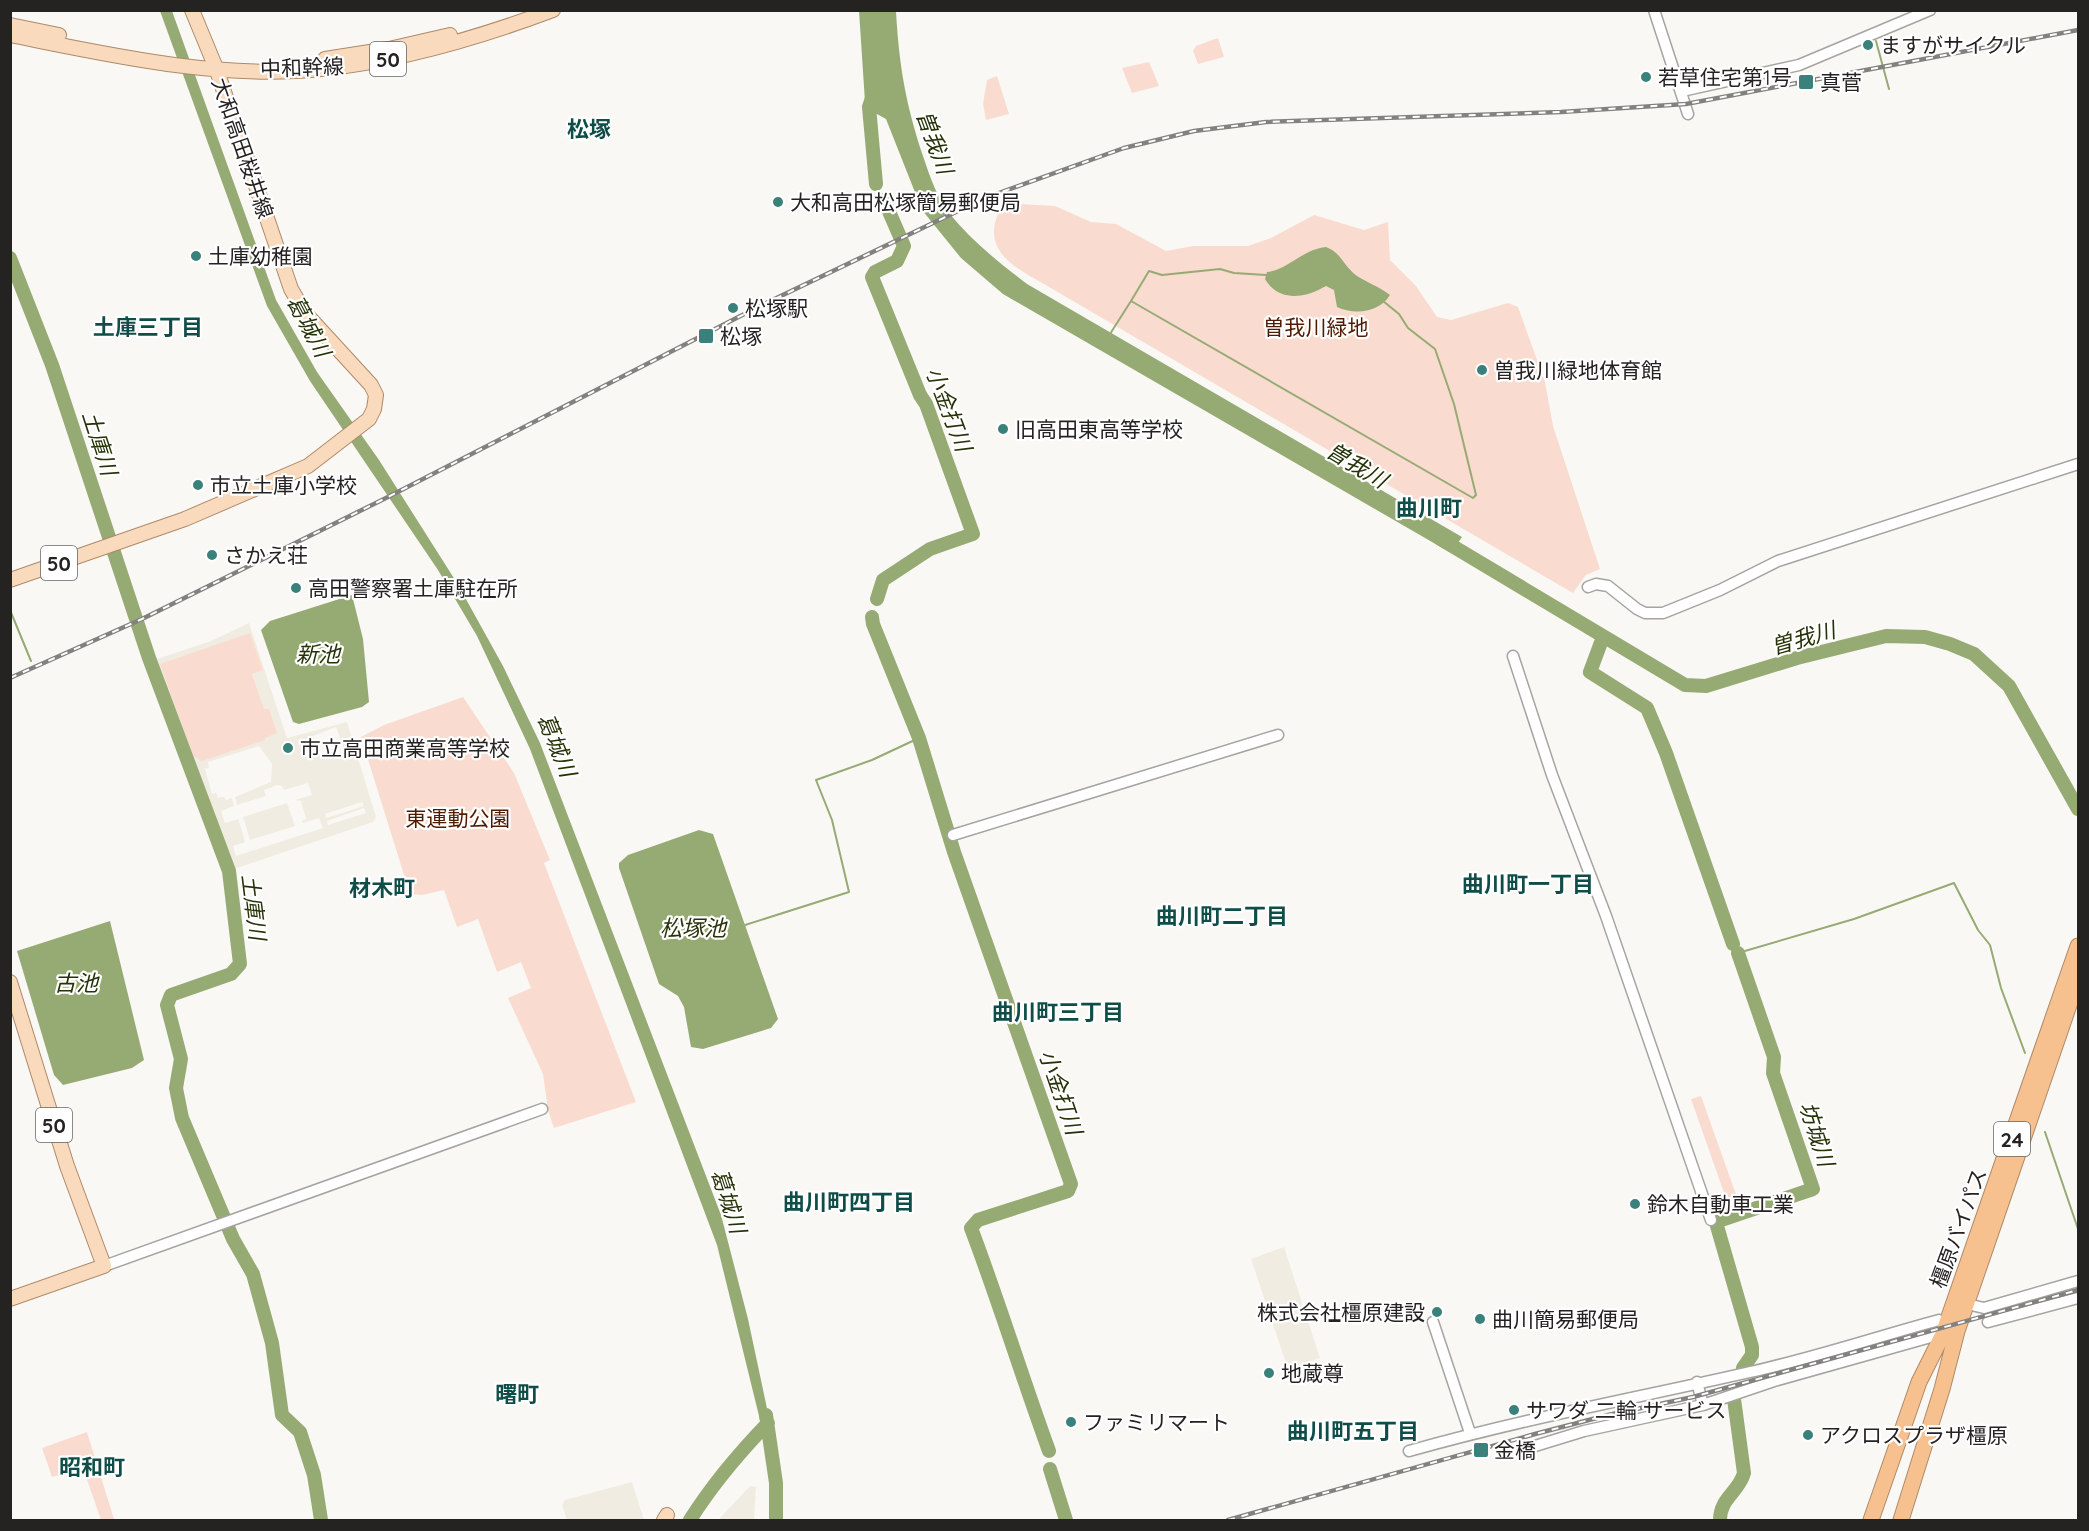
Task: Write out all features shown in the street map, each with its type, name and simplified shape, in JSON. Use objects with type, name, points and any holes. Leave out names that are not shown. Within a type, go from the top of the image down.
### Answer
[{"type":"highway","name":"橿原バイパス","points":[[1871,1521],[1919,1382],[1946,1328],[2077,951]]},
{"type":"highway","name":"橿原バイパス","points":[[1900,1521],[1942,1389],[1946,1328],[1967,1304],[2079,979]]},
{"type":"main road","points":[[192,10],[214,63]]},
{"type":"main road","name":"中和幹線","points":[[10,35],[198,63],[292,62],[358,55],[463,32],[526,10]]},
{"type":"main road","name":"中和幹線","points":[[214,63],[310,70],[381,60],[458,42],[554,10]]},
{"type":"main road","name":"中和幹線","points":[[10,25],[164,59]]},
{"type":"main road","name":"大和高田桜井線","points":[[10,580],[185,519],[291,474],[325,455],[364,423],[374,409],[376,396],[371,385],[305,313],[291,289],[214,63]]},
{"type":"main road","name":"50","points":[[10,982],[64,1156],[104,1266]]},
{"type":"main road","points":[[10,1299],[104,1266]]},
{"type":"street","points":[[1654,10],[1688,114]]},
{"type":"street","points":[[1682,91],[1799,65],[1930,10]]},
{"type":"street","points":[[1588,587],[1596,584],[1608,586],[1645,613],[1663,613],[1720,590],[1778,561],[2079,464]]},
{"type":"street","points":[[1513,656],[1552,776],[1606,916],[1711,1220]]},
{"type":"street","points":[[953,835],[1278,735]]},
{"type":"street","points":[[104,1266],[249,1212],[434,1150],[542,1109]]},
{"type":"street","points":[[1967,1304],[1978,1308],[1988,1307],[2079,1281]]},
{"type":"street","points":[[1988,1322],[2079,1298]]},
{"type":"street","points":[[1433,1322],[1470,1433]]},
{"type":"street","points":[[1409,1450],[1470,1433],[1946,1328]]},
{"type":"street","points":[[1534,1446],[1584,1431],[1703,1405],[1946,1328]]},
{"type":"street","points":[[1697,1382],[1703,1405]]},
{"type":"shaded area","name":"市立高田商業高等学校","points":[[249,623],[287,738],[347,722],[376,817],[373,822],[231,870],[157,659],[211,641]],"holes":[[[161,664],[263,670],[252,674],[264,710],[269,710],[264,738],[193,756]],[[336,727],[345,751],[321,759],[313,736]],[[259,746],[272,764],[271,782],[235,797],[237,805],[266,796],[264,790],[277,785],[282,786],[284,790],[308,783],[312,795],[295,800],[301,801],[306,819],[302,821],[303,823],[319,818],[323,828],[236,856],[233,846],[245,842],[239,821],[238,819],[225,823],[221,811],[234,806],[232,798],[226,800],[224,797],[218,798],[216,793],[212,794],[205,769],[209,768],[208,762]],[[362,802],[364,806],[326,818],[325,814]],[[364,808],[366,813],[328,825],[327,821]]]},
{"type":"shaded area","name":"市立高田商業高等学校","points":[[287,803],[295,826],[250,840],[243,817]]},
{"type":"shaded area","points":[[1284,1247],[1320,1358],[1288,1369],[1251,1259]]},
{"type":"shaded area","points":[[632,1482],[644,1520],[567,1520],[562,1505],[565,1500]]},
{"type":"shaded area","points":[[750,1486],[756,1487],[754,1520],[718,1520]]},
{"type":"green space","points":[[1218,38],[1224,57],[1198,64],[1193,51],[1196,46]]},
{"type":"green space","points":[[1149,62],[1159,86],[1132,93],[1122,68]]},
{"type":"green space","points":[[997,76],[1009,114],[986,120],[983,104],[987,80]]},
{"type":"green space","name":"曽我川緑地","points":[[1002,203],[1055,206],[1091,222],[1116,224],[1166,251],[1193,246],[1248,246],[1271,238],[1314,215],[1364,230],[1388,222],[1390,260],[1416,286],[1437,317],[1451,320],[1508,303],[1518,307],[1545,382],[1553,426],[1600,569],[1586,575],[1573,593],[1022,271],[1005,258],[995,241],[995,224]]},
{"type":"green space","points":[[250,633],[263,670],[252,674],[264,709],[269,709],[277,733],[265,740],[202,761],[193,756],[160,664]]},
{"type":"green space","name":"東運動公園","points":[[463,697],[514,773],[550,860],[544,863],[636,1102],[554,1128],[548,1110],[543,1074],[508,998],[531,988],[521,962],[497,972],[478,919],[457,927],[444,890],[422,895],[410,894],[361,737],[384,725]]},
{"type":"green space","points":[[1701,1096],[1739,1203],[1729,1207],[1691,1099]]},
{"type":"green space","points":[[87,1432],[114,1519],[101,1520],[83,1468],[52,1477],[42,1448]]},
{"type":"water","points":[[160,11],[172,11],[276,300],[317,372],[379,460],[457,583],[503,666],[540,743],[721,1215],[748,1319],[772,1432],[765,1434],[760,1420],[717,1245],[530,749],[477,636],[438,570],[310,381],[267,306]]},
{"type":"water","points":[[859,11],[896,11],[904,86],[926,166],[945,207],[976,242],[1027,284],[1462,537],[1451,553],[1003,294],[961,258],[922,210],[886,119],[877,114],[866,117]]},
{"type":"water","points":[[1326,247],[1335,252],[1357,276],[1390,295],[1373,309],[1351,311],[1337,307],[1334,290],[1326,286],[1310,293],[1293,296],[1278,292],[1265,279],[1267,272],[1282,268],[1309,252]]},
{"type":"water","name":"新池","points":[[352,595],[363,639],[369,702],[362,707],[299,724],[293,722],[261,630],[270,621]]},
{"type":"water","name":"松塚池","points":[[699,830],[713,834],[778,1019],[771,1028],[703,1049],[691,1047],[684,1007],[678,996],[659,984],[619,868],[619,863],[628,855]]},
{"type":"water","name":"古池","points":[[110,921],[144,1060],[132,1068],[63,1085],[54,1075],[17,951]]},
{"type":"waterway","points":[[1876,41],[1889,89]]},
{"type":"waterway","name":"小金打川","points":[[872,98],[869,107],[876,184]]},
{"type":"waterway","name":"小金打川","points":[[877,599],[883,580],[930,549],[973,534],[926,404],[920,395],[872,277],[875,272],[897,261],[904,246],[884,200]]},
{"type":"waterway","name":"土庫川","points":[[10,258],[52,365],[149,658],[229,871],[240,964],[231,974],[171,995],[167,1005],[181,1059],[176,1088],[182,1118],[233,1239],[253,1274],[272,1343],[282,1415],[300,1432],[314,1475],[321,1520]]},
{"type":"waterway","points":[[1266,275],[1234,273],[1220,269],[1162,275],[1149,271],[1131,301],[1473,498],[1476,495],[1454,404],[1435,349],[1408,328],[1399,314],[1383,301]]},
{"type":"waterway","points":[[1110,334],[1131,301]]},
{"type":"waterway","name":"曽我川","points":[[1439,538],[1685,685],[1706,686],[1797,658],[1886,636],[1925,637],[1974,654],[2009,686],[2078,809]]},
{"type":"waterway","points":[[10,610],[31,661]]},
{"type":"waterway","name":"小金打川","points":[[872,617],[919,738],[954,852],[1071,1184],[1068,1191],[978,1220],[971,1228],[1049,1451]]},
{"type":"waterway","name":"坊城川","points":[[1603,637],[1590,672],[1647,708],[1666,753],[1733,944]]},
{"type":"waterway","points":[[745,925],[849,892],[832,820],[816,780],[872,760],[919,738]]},
{"type":"waterway","points":[[1738,953],[1854,919],[1954,883],[1978,930],[1990,945],[2001,988],[2025,1053]]},
{"type":"waterway","name":"坊城川","points":[[1738,953],[1774,1057],[1773,1073],[1813,1189],[1718,1221],[1717,1226],[1752,1347],[1752,1355],[1743,1368]]},
{"type":"waterway","points":[[2045,1132],[2078,1229]]},
{"type":"waterway","name":"坊城川","points":[[1720,1520],[1726,1500],[1742,1480],[1744,1473],[1734,1399]]},
{"type":"waterway","points":[[766,1415],[776,1483],[776,1520]]},
{"type":"waterway","name":"葛城川","points":[[690,1520],[726,1470],[768,1423]]},
{"type":"waterway","name":"小金打川","points":[[1050,1469],[1066,1520]]},
{"type":"railway","points":[[10,678],[142,619],[384,499],[756,308],[985,198],[1124,148],[1194,131],[1266,122],[1561,112],[1686,104],[2078,30]]},
{"type":"railway","points":[[1228,1520],[1535,1434],[1608,1415],[1693,1397],[2078,1290]]},
{"type":"place","name":"ますがサイクル","points":[[1868,45]]},
{"type":"place","name":"若草住宅第1号","points":[[1646,77]]},
{"type":"place","name":"真菅","points":[[1806,82]]},
{"type":"place","name":"大和高田松塚簡易郵便局","points":[[778,202]]},
{"type":"place","name":"土庫幼稚園","points":[[196,256]]},
{"type":"place","name":"松塚駅","points":[[733,308]]},
{"type":"place","name":"松塚","points":[[706,336]]},
{"type":"place","name":"曽我川緑地体育館","points":[[1482,370]]},
{"type":"place","name":"旧高田東高等学校","points":[[1003,429]]},
{"type":"place","name":"市立土庫小学校","points":[[198,485]]},
{"type":"place","name":"さかえ荘","points":[[212,555]]},
{"type":"place","name":"高田警察署土庫駐在所","points":[[296,588]]},
{"type":"place","name":"市立高田商業高等学校","points":[[288,748]]},
{"type":"place","name":"鈴木自動車工業","points":[[1635,1204]]},
{"type":"place","name":"株式会社橿原建設","points":[[1437,1312]]},
{"type":"place","name":"曲川簡易郵便局","points":[[1480,1319]]},
{"type":"place","name":"地蔵尊","points":[[1269,1373]]},
{"type":"place","name":"サワダ 二輪 サービス","points":[[1514,1410]]},
{"type":"place","name":"ファミリマート","points":[[1071,1422]]},
{"type":"place","name":"アクロスプラザ橿原","points":[[1808,1435]]},
{"type":"place","name":"金橋","points":[[1481,1450]]},
{"type":"district","name":"松塚","points":[[589,129]]},
{"type":"district","name":"土庫三丁目","points":[[148,327]]},
{"type":"district","name":"曲川町","points":[[1429,508]]},
{"type":"district","name":"曲川町一丁目","points":[[1528,884]]},
{"type":"district","name":"材木町","points":[[382,888]]},
{"type":"district","name":"曲川町二丁目","points":[[1222,916]]},
{"type":"district","name":"曲川町三丁目","points":[[1058,1012]]},
{"type":"district","name":"曲川町四丁目","points":[[849,1202]]},
{"type":"district","name":"曙町","points":[[517,1394]]},
{"type":"district","name":"曲川町五丁目","points":[[1353,1431]]},
{"type":"district","name":"昭和町","points":[[92,1467]]}]
